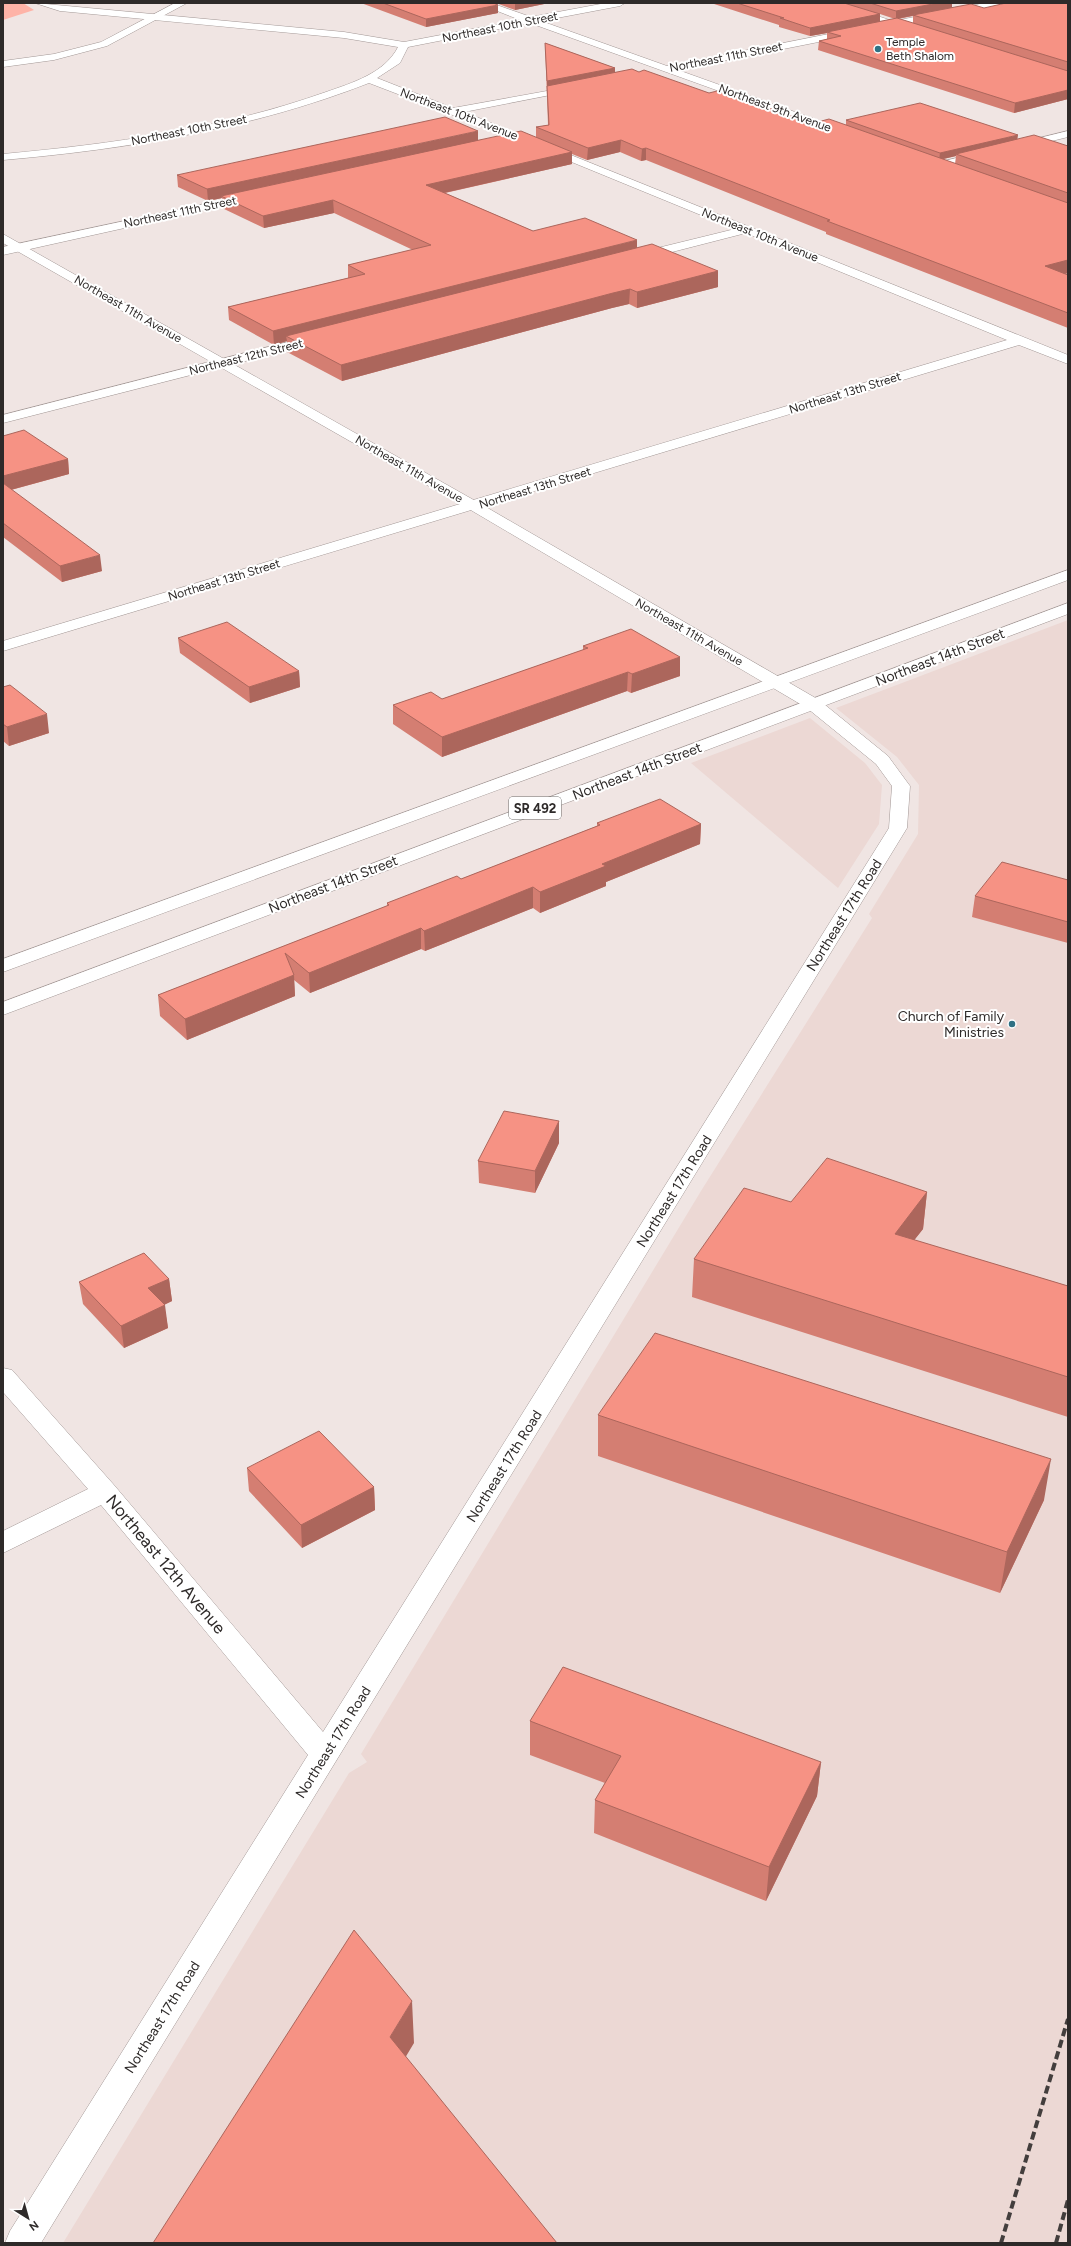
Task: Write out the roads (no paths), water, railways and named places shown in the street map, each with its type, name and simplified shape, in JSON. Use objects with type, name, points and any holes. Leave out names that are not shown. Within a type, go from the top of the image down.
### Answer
[{"type":"street","points":[[40,3],[60,8],[344,35],[383,43],[404,45],[396,61],[369,79]]},
{"type":"street","points":[[3,64],[54,57],[104,44],[182,3]]},
{"type":"street","name":"Northeast 9th Avenue","points":[[482,3],[854,136]]},
{"type":"street","name":"Northeast 10th Street","points":[[404,45],[620,3]]},
{"type":"street","points":[[828,3],[924,33]]},
{"type":"street","name":"Northeast 11th Street","points":[[644,74],[999,3]]},
{"type":"street","name":"Northeast 10th Street","points":[[3,157],[98,146],[231,122],[277,111],[369,79]]},
{"type":"street","name":"Northeast 10th Avenue","points":[[369,79],[522,138],[745,230],[1068,360]]},
{"type":"street","points":[[452,111],[590,84]]},
{"type":"street","points":[[958,173],[933,164],[1002,150],[1068,134]]},
{"type":"street","points":[[499,143],[522,138]]},
{"type":"street","name":"Northeast 11th Street","points":[[3,251],[259,195]]},
{"type":"street","points":[[622,261],[745,230]]},
{"type":"street","name":"Northeast 11th Avenue","points":[[3,238],[474,506],[813,704]]},
{"type":"street","name":"Northeast 12th Street","points":[[3,418],[329,336]]},
{"type":"street","name":"Northeast 13th Street","points":[[3,646],[474,506],[1020,340]]},
{"type":"street","name":"SR 492","points":[[3,966],[1068,575]]},
{"type":"street","name":"Northeast 14th Street","points":[[3,1009],[1068,608]]},
{"type":"street","name":"Northeast 17th Road","points":[[22,2243],[898,828],[902,786],[882,760],[813,704]]},
{"type":"street","name":"Northeast 12th Avenue","points":[[3,1376],[105,1492],[325,1755]]},
{"type":"street","points":[[3,1542],[105,1492]]},
{"type":"railway","points":[[1001,2243],[1068,2019]]},
{"type":"railway","points":[[1056,2243],[1068,2200]]},
{"type":"place","name":"Temple Beth Shalom","points":[[878,49]]},
{"type":"place","name":"Church of Family Ministries","points":[[1012,1024]]}]
